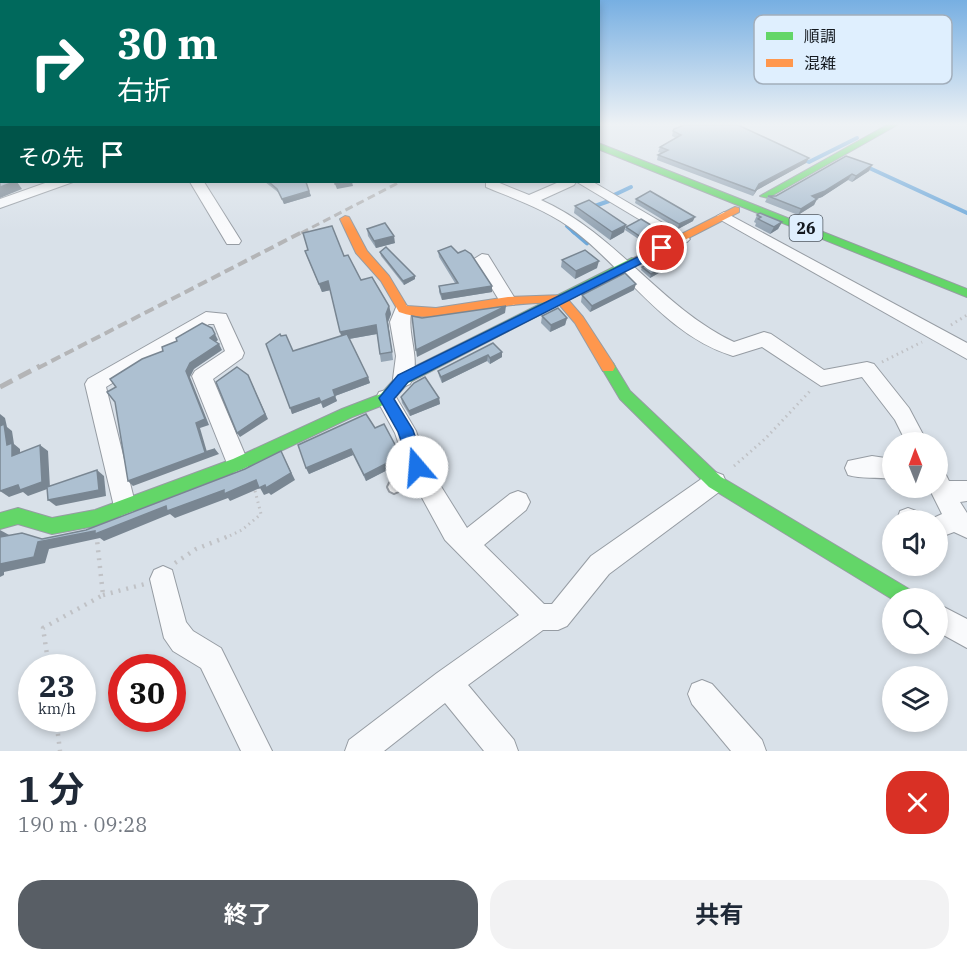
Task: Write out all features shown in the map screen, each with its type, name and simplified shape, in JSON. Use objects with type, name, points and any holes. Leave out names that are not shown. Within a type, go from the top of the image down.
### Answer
[{"type":"street","name":"26","points":[[634,160],[967,292]]},
{"type":"street","points":[[765,196],[830,160]]},
{"type":"street","points":[[28,183],[42,187]]},
{"type":"street","points":[[0,204],[42,187],[61,183]]},
{"type":"street","points":[[198,183],[233,241]]},
{"type":"street","points":[[529,200],[567,183]]},
{"type":"street","points":[[586,183],[682,239]]},
{"type":"street","points":[[491,184],[566,217],[582,229],[665,309],[705,337],[733,349],[764,339],[821,378],[867,369],[902,414],[912,432]]},
{"type":"street","points":[[0,521],[18,516],[52,526],[94,518],[243,462],[347,413],[386,398],[403,379],[730,213],[967,352]]},
{"type":"street","points":[[345,219],[356,244],[385,279],[403,309],[411,312],[436,312],[508,301],[560,298]]},
{"type":"street","points":[[482,259],[508,301]]},
{"type":"street","points":[[560,298],[579,320],[625,395],[715,482],[891,588]]},
{"type":"street","points":[[403,309],[399,322],[405,356],[403,379]]},
{"type":"street","points":[[124,507],[95,384],[206,318],[220,318],[236,353],[202,376],[243,462]]},
{"type":"street","points":[[386,398],[405,430],[422,475],[454,532],[539,617]]},
{"type":"street","points":[[856,468],[882,468]]},
{"type":"street","points":[[360,751],[447,682],[539,617],[558,617],[600,565],[715,482]]},
{"type":"street","points":[[948,488],[967,491]]},
{"type":"street","points":[[944,498],[954,524]]},
{"type":"street","points":[[466,544],[518,502]]},
{"type":"street","points":[[163,579],[174,628],[183,641],[211,658],[256,751]]},
{"type":"street","points":[[948,622],[967,634]]},
{"type":"street","points":[[447,682],[503,751]]},
{"type":"street","points":[[702,694],[751,751]]},
{"type":"lane","points":[[394,487],[422,475]]},
{"type":"path","points":[[867,369],[937,334],[967,315]]},
{"type":"path","points":[[715,482],[765,439],[821,378]]},
{"type":"path","points":[[47,654],[43,628],[103,595],[163,579],[183,555],[241,532],[261,514],[243,462]]},
{"type":"path","points":[[94,518],[103,595]]},
{"type":"path","points":[[58,732],[60,751]]},
{"type":"building","points":[[672,160],[805,160],[759,184],[755,191]]},
{"type":"building","points":[[839,160],[858,160],[872,165],[856,176],[852,174],[825,191],[812,196],[817,199],[801,209],[768,196],[776,196]]},
{"type":"building","points":[[270,183],[306,183],[309,191],[282,199],[277,189]]},
{"type":"building","points":[[650,191],[695,217],[679,224],[636,199]]},
{"type":"building","points":[[589,200],[626,225],[612,232],[575,206]]},
{"type":"building","points":[[760,213],[782,222],[774,227],[758,219],[761,217],[757,215]]},
{"type":"building","points":[[641,219],[664,233],[647,241],[626,227]]},
{"type":"building","points":[[385,223],[394,236],[374,241],[367,229]]},
{"type":"building","points":[[332,226],[344,256],[348,255],[361,280],[372,277],[389,306],[386,314],[392,352],[380,354],[376,325],[340,332],[328,281],[319,284],[305,251],[308,250],[303,233]]},
{"type":"building","points":[[451,246],[458,253],[465,250],[471,254],[492,286],[441,294],[439,286],[458,283],[438,251]]},
{"type":"building","points":[[386,247],[415,276],[403,281],[380,252]]},
{"type":"building","points":[[585,250],[599,261],[576,271],[562,260]]},
{"type":"building","points":[[661,257],[666,266],[651,274],[642,267]]},
{"type":"building","points":[[625,273],[636,284],[592,306],[582,295]]},
{"type":"building","points":[[506,306],[416,350],[412,316],[422,318]]},
{"type":"building","points":[[558,308],[567,318],[551,325],[542,316]]},
{"type":"building","points":[[202,323],[212,328],[215,334],[210,338],[219,344],[190,363],[186,371],[205,419],[196,423],[205,452],[215,449],[128,481],[115,402],[107,392],[116,387],[110,379],[142,359],[163,351],[162,347],[177,341],[176,338]]},
{"type":"building","points":[[280,334],[281,336],[286,335],[293,351],[347,334],[368,377],[333,390],[335,396],[321,402],[319,398],[290,408],[266,344]]},
{"type":"building","points":[[493,343],[502,352],[490,358],[488,355],[441,377],[438,371]]},
{"type":"building","points":[[237,367],[248,375],[265,414],[237,433],[216,382]]},
{"type":"building","points":[[425,377],[439,398],[409,411],[401,397],[414,383]]},
{"type":"building","points":[[366,414],[375,428],[384,424],[401,456],[364,475],[351,449],[306,468],[298,445]]},
{"type":"building","points":[[4,424],[7,445],[12,443],[12,456],[40,445],[42,482],[20,490],[18,485],[0,491],[0,426]]},
{"type":"building","points":[[281,451],[291,473],[266,488],[265,485],[259,488],[256,480],[224,494],[224,490],[167,511],[166,506],[95,534],[95,531],[38,542],[34,557],[0,564],[0,537],[22,533],[42,539],[86,530],[245,469]]},
{"type":"building","points":[[97,470],[99,490],[48,500],[47,487]]},
{"type":"waterway","points":[[804,160],[809,162],[813,160]]},
{"type":"waterway","points":[[865,166],[967,213]]},
{"type":"waterway","points":[[614,195],[631,187]]},
{"type":"waterway","points":[[592,207],[609,201]]},
{"type":"waterway","points":[[567,226],[575,233]]},
{"type":"waterway","points":[[573,231],[587,243]]},
{"type":"railway","points":[[301,233],[398,183]]},
{"type":"railway","points":[[38,368],[304,231]]},
{"type":"railway","points":[[0,387],[40,366]]},
{"type":"traffic: fast","points":[[633,160],[967,293]]},
{"type":"traffic: fast","points":[[765,196],[830,160]]},
{"type":"traffic: fast","points":[[0,521],[18,516],[52,526],[95,518],[238,464],[347,413],[386,398],[403,379],[632,262]]},
{"type":"traffic: fast","points":[[608,367],[625,395],[715,482],[891,588]]},
{"type":"traffic: slow","points":[[632,262],[735,210]]},
{"type":"traffic: slow","points":[[345,219],[362,253],[385,279],[403,309],[411,312],[436,312],[508,301],[560,298],[579,320],[608,367]]},
{"type":"route","points":[[417,467],[405,430],[386,398],[403,379],[662,248]]}]
